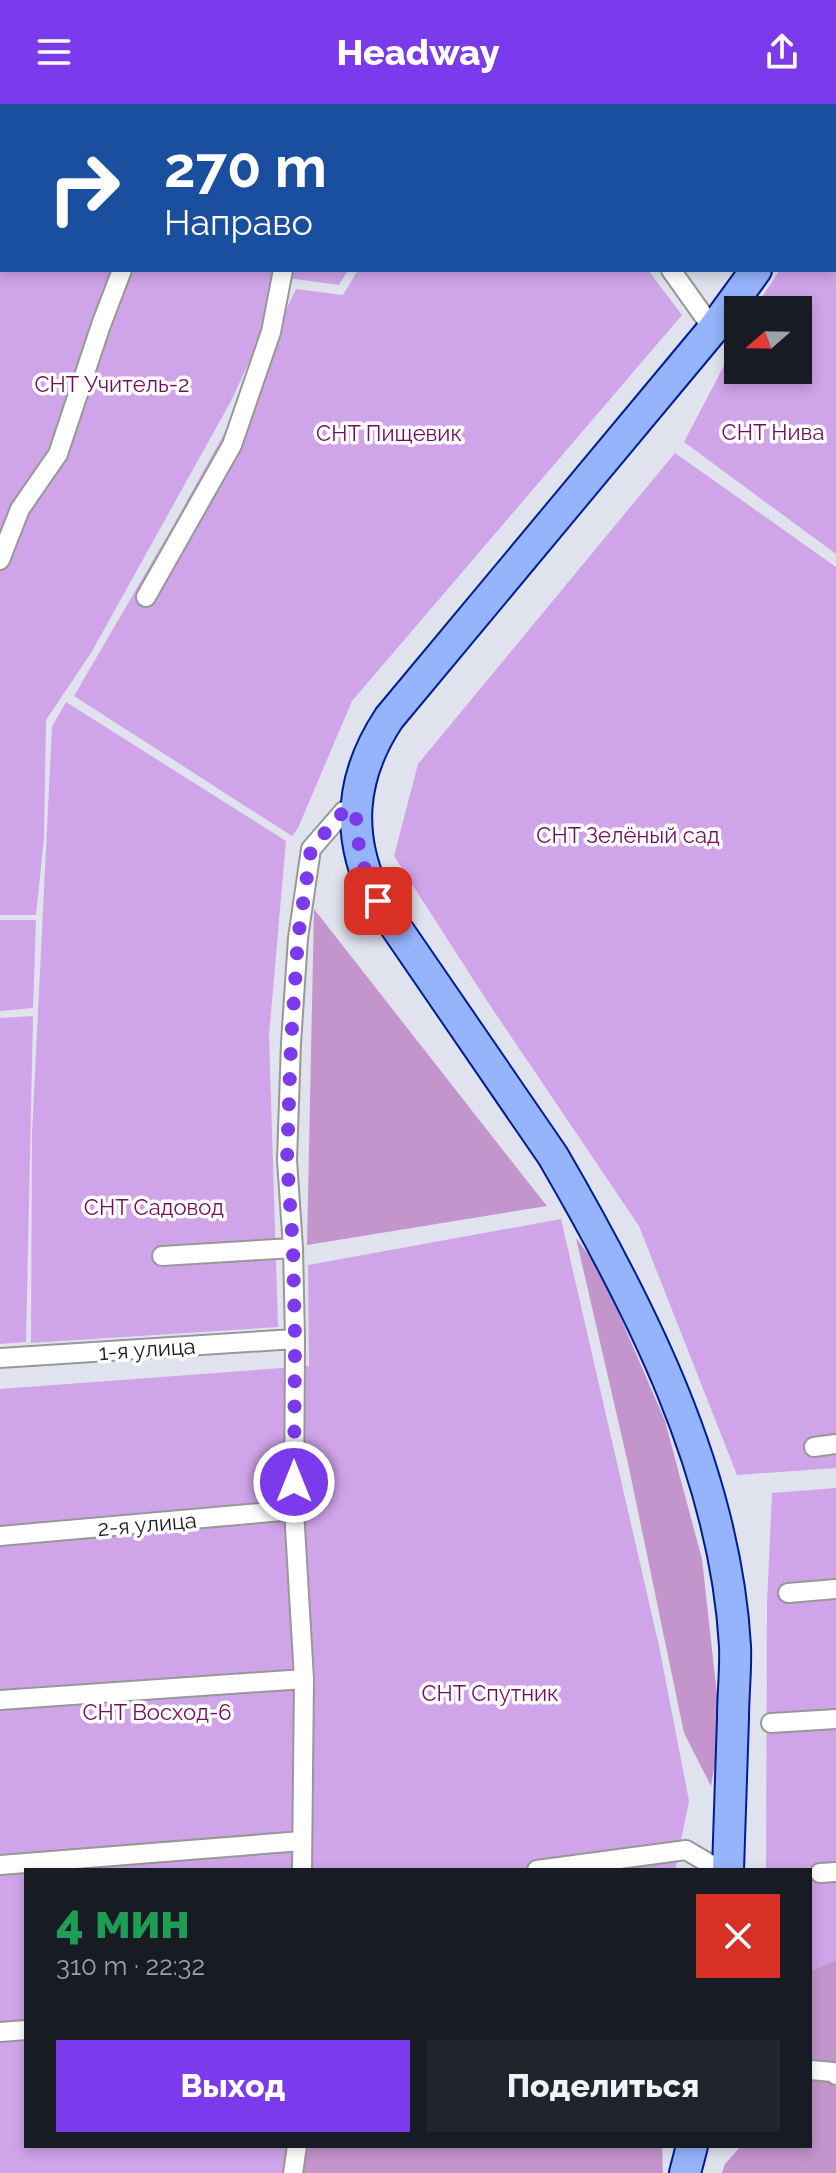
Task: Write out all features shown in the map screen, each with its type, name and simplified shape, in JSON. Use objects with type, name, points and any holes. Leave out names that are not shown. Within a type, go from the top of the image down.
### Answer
[{"type":"main road","points":[[728,1868],[735,1647],[722,1556],[698,1457],[651,1338],[572,1189],[553,1156],[378,901],[360,857],[356,810],[363,771],[378,734],[389,718],[713,329],[755,272]]},
{"type":"main road","points":[[685,2173],[691,2148]]},
{"type":"street","points":[[0,560],[20,509],[58,454],[121,272]]},
{"type":"street","points":[[146,597],[232,445],[271,332],[283,272]]},
{"type":"street","points":[[672,272],[713,329]]},
{"type":"street","points":[[302,1868],[304,1679],[294,1510],[295,1339],[287,1160],[291,1043],[300,923],[311,849],[344,811],[356,810]]},
{"type":"street","points":[[162,1256],[293,1248]]},
{"type":"street","name":"1-я улица","points":[[0,1358],[295,1339]]},
{"type":"street","points":[[814,1447],[836,1444]]},
{"type":"street","name":"2-я улица","points":[[0,1536],[294,1510]]},
{"type":"street","points":[[788,1593],[836,1589]]},
{"type":"street","points":[[0,1700],[304,1679]]},
{"type":"street","points":[[771,1723],[836,1719]]},
{"type":"street","points":[[0,1865],[302,1841]]},
{"type":"street","points":[[552,1868],[686,1850],[717,1868]]},
{"type":"street","points":[[0,2032],[24,2030]]},
{"type":"street","points":[[812,2070],[836,2075]]},
{"type":"street","points":[[293,2173],[297,2148]]},
{"type":"green space","name":"СНТ Учитель-2","points":[[0,272],[347,272],[339,285],[288,278],[231,401],[91,653],[46,720],[44,838],[36,915],[0,915]]},
{"type":"green space","name":"СНТ Пищевик","points":[[357,272],[650,272],[682,315],[352,701],[292,836],[74,696],[244,398],[296,289],[343,295]]},
{"type":"green space","name":"СНТ Нива","points":[[779,272],[836,272],[836,554],[684,442],[724,366],[724,384],[812,384],[812,296],[762,296]]},
{"type":"green space","name":"СНТ Зелёный сад","points":[[675,453],[836,567],[836,1468],[737,1475],[639,1226],[487,1001],[394,856],[418,764]]},
{"type":"green space","name":"СНТ Садовод","points":[[66,702],[286,841],[269,1035],[278,1327],[31,1343],[32,1134],[52,727]]},
{"type":"green space","points":[[0,920],[36,920],[33,1008],[0,1011]]},
{"type":"green space","points":[[33,1016],[26,1342],[0,1344],[0,1018]]},
{"type":"green space","points":[[561,1219],[659,1646],[689,1801],[675,1868],[24,1868],[24,2148],[302,2148],[298,2173],[0,2173],[0,1389],[309,1366],[308,1265]]},
{"type":"green space","points":[[836,1488],[836,1979],[812,1981],[812,1868],[766,1868],[767,1605],[772,1493]]},
{"type":"shaded area","points":[[314,909],[524,1177],[547,1206],[307,1245]]},
{"type":"shaded area","points":[[576,1238],[600,1270],[665,1421],[702,1559],[721,1731],[711,1786],[684,1733],[629,1468]]},
{"type":"shaded area","points":[[836,1960],[836,2173],[722,2173],[725,2164],[739,2148],[812,2148],[812,1971]]},
{"type":"shaded area","points":[[302,2148],[662,2148],[663,2173],[298,2173]]},
{"type":"route","points":[[294,1482],[295,1339],[287,1160],[298,938],[311,849],[344,811],[356,810],[360,857],[378,901]]},
{"type":"park label","name":"СНТ Спутник","points":[[490,1693]]},
{"type":"park label","name":"СНТ Восход-6","points":[[157,1712]]}]
